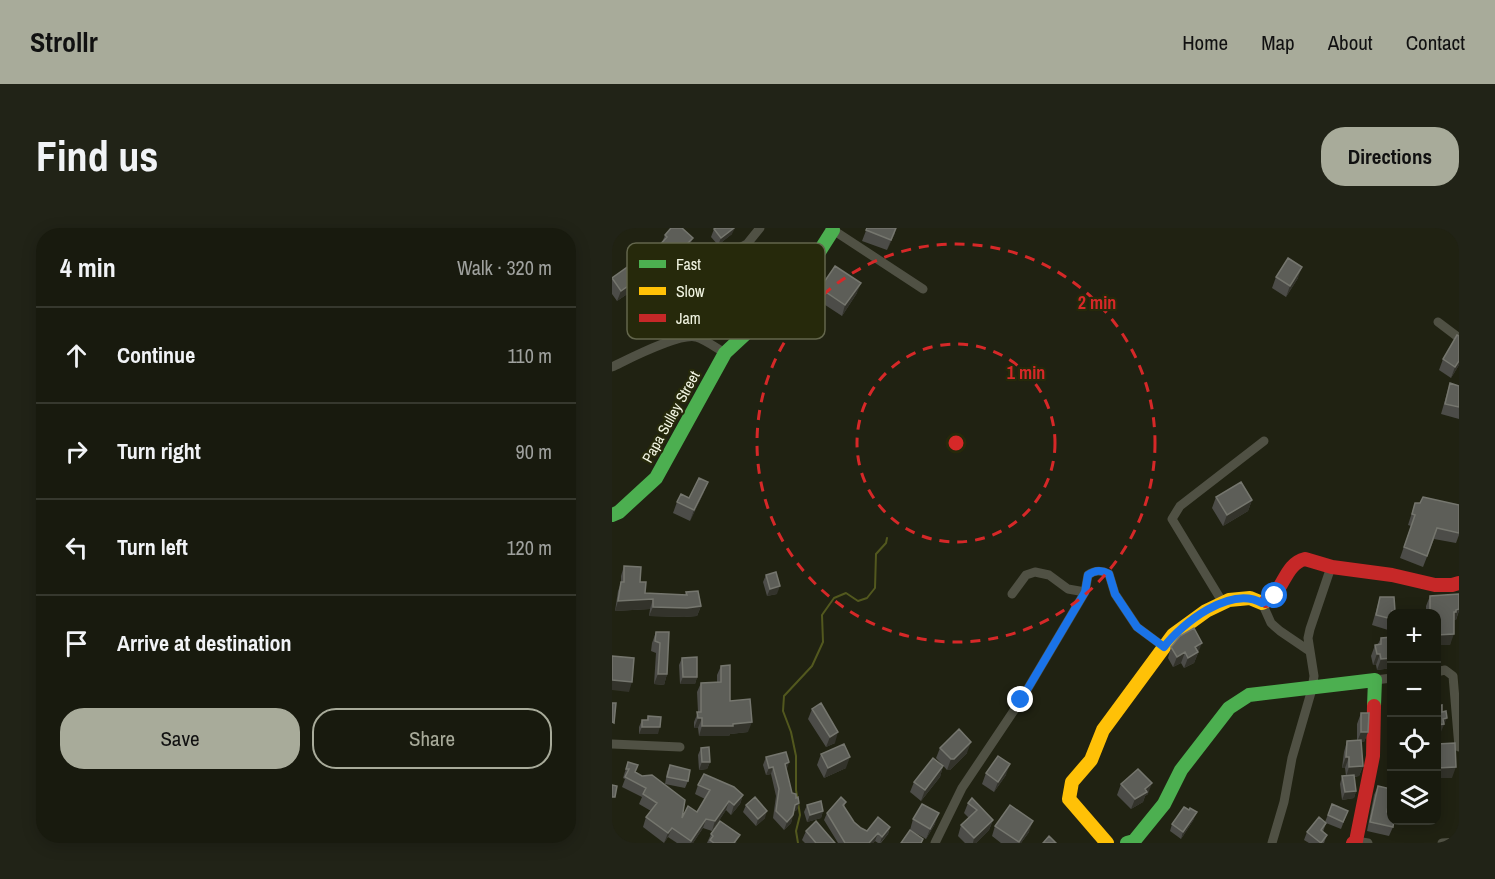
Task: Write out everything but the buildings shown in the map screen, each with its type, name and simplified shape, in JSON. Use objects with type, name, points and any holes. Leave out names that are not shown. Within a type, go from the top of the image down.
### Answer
[{"type":"street","points":[[748,243],[760,228]]},
{"type":"street","points":[[832,229],[923,289]]},
{"type":"street","name":"Papa Sulley Street","points":[[824,243],[832,229]]},
{"type":"street","points":[[1438,322],[1459,338]]},
{"type":"street","points":[[612,367],[678,339]]},
{"type":"street","points":[[700,339],[724,353]]},
{"type":"street","name":"Papa Sulley Street","points":[[612,515],[639,496],[656,478],[724,353],[739,339]]},
{"type":"street","points":[[1223,603],[1172,519],[1180,506],[1264,441]]},
{"type":"street","points":[[1262,603],[1275,596],[1294,566],[1300,560],[1306,559],[1331,567],[1396,576],[1414,581],[1452,586],[1459,583]]},
{"type":"street","points":[[1273,843],[1292,758],[1312,689],[1313,663],[1308,650],[1310,629],[1331,567]]},
{"type":"street","points":[[935,843],[962,788],[1021,700],[1085,592],[1088,575],[1092,571],[1099,570],[1109,574],[1115,594],[1137,627],[1164,647]]},
{"type":"street","points":[[1012,594],[1026,575],[1035,572],[1049,575],[1068,589],[1085,592]]},
{"type":"street","points":[[1107,843],[1068,799],[1072,782],[1091,760],[1103,730],[1173,635],[1206,611],[1229,600],[1241,598],[1262,603],[1271,622],[1308,650]]},
{"type":"street","points":[[1441,671],[1445,670],[1453,676],[1459,747]]},
{"type":"street","points":[[1127,843],[1134,840],[1164,804],[1181,770],[1229,708],[1249,695],[1387,679]]},
{"type":"street","points":[[1359,842],[1373,756],[1375,680]]},
{"type":"street","points":[[612,744],[680,747]]},
{"type":"street","points":[[1442,843],[1459,842]]},
{"type":"waterway","points":[[798,843],[796,831],[800,815],[796,790],[796,756],[791,732],[783,711],[784,696],[812,666],[823,642],[822,615],[834,598],[846,593],[858,601],[867,598],[875,588],[876,554],[886,543],[887,538]]},
{"type":"traffic: fast","points":[[825,243],[833,230]]},
{"type":"traffic: fast","points":[[612,515],[619,512],[656,478],[725,353],[740,339]]},
{"type":"traffic: fast","points":[[1127,843],[1134,841],[1164,804],[1181,770],[1229,708],[1249,695],[1375,680],[1374,706]]},
{"type":"traffic: slow","points":[[1107,843],[1069,799],[1072,782],[1091,760],[1103,730],[1173,635],[1206,611],[1229,600],[1250,598],[1262,603],[1266,601]]},
{"type":"traffic: jam","points":[[1266,601],[1277,591],[1293,566],[1305,559],[1332,567],[1392,575],[1435,585],[1459,583]]},
{"type":"traffic: jam","points":[[1353,843],[1356,841],[1373,756],[1374,706]]},
{"type":"route","points":[[1021,700],[1085,592],[1085,583],[1092,571],[1099,570],[1109,574],[1118,600],[1137,627],[1164,647],[1173,635],[1206,611],[1229,600],[1250,598],[1262,603],[1275,596]]}]
